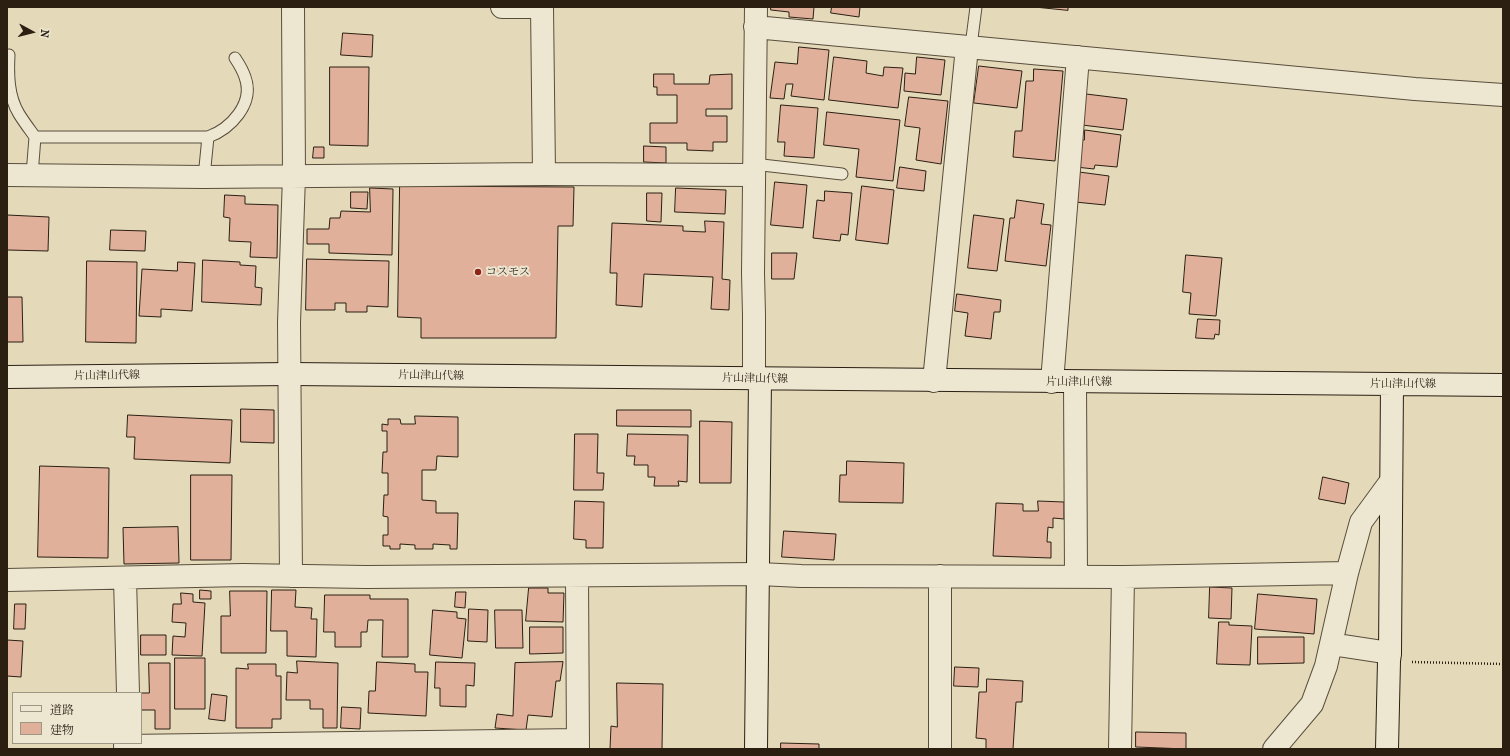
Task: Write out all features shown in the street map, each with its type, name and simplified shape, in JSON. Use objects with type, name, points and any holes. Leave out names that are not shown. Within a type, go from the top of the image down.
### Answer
[{"type":"street","points":[[291,576],[289,323],[294,176],[293,7]]},
{"type":"street","points":[[502,7],[542,7],[544,174]]},
{"type":"street","points":[[756,749],[758,574],[757,379],[753,273],[755,17],[969,47],[1415,89],[1503,95]]},
{"type":"street","points":[[934,381],[969,47]]},
{"type":"street","points":[[1052,382],[1078,57]]},
{"type":"street","points":[[7,175],[204,177],[544,174],[753,170]]},
{"type":"street","name":"片山津山代線","points":[[7,377],[290,374],[1503,385]]},
{"type":"street","points":[[1075,382],[1076,576]]},
{"type":"street","points":[[1387,749],[1390,657],[1392,384]]},
{"type":"street","points":[[1274,749],[1312,704],[1326,666],[1347,573],[1361,522],[1391,481]]},
{"type":"street","points":[[7,580],[243,576],[577,576],[758,574],[801,576],[1123,577],[1347,573]]},
{"type":"street","points":[[125,746],[578,745],[577,576]]},
{"type":"street","points":[[940,576],[940,749]]},
{"type":"street","points":[[1120,749],[1123,577]]},
{"type":"street","points":[[125,578],[128,692]]},
{"type":"street","points":[[1331,644],[1390,657]]},
{"type":"lane","points":[[969,47],[976,7]]},
{"type":"lane","points":[[9,55],[8,73],[11,93],[18,112],[35,138],[32,176]]},
{"type":"lane","points":[[35,138],[208,137],[218,133],[234,121],[247,98],[246,78],[236,58]]},
{"type":"lane","points":[[204,177],[208,137]]},
{"type":"lane","points":[[753,170],[842,174]]},
{"type":"path","points":[[1390,657],[1503,664]]},
{"type":"building","points":[[771,7],[814,7],[813,19],[789,17],[789,12],[771,10]]},
{"type":"building","points":[[832,7],[860,7],[859,17],[831,13]]},
{"type":"building","points":[[1035,7],[1068,7],[1068,10]]},
{"type":"building","points":[[343,33],[373,35],[372,57],[341,55]]},
{"type":"building","points":[[799,47],[829,50],[824,100],[791,96],[793,84],[786,84],[784,99],[770,98],[775,62],[797,64]]},
{"type":"building","points":[[834,57],[867,61],[866,73],[883,76],[884,67],[903,68],[898,108],[829,100]]},
{"type":"building","points":[[917,57],[945,60],[941,95],[904,91],[905,73],[915,74]]},
{"type":"building","points":[[979,66],[1022,71],[1017,108],[974,103]]},
{"type":"building","points":[[330,67],[369,67],[368,146],[330,145]]},
{"type":"building","points":[[1034,69],[1063,71],[1055,161],[1013,157],[1015,131],[1022,131],[1026,81],[1033,81]]},
{"type":"building","points":[[654,74],[674,74],[674,84],[709,84],[710,75],[732,74],[732,109],[706,109],[706,116],[727,116],[727,142],[713,142],[713,151],[687,150],[687,143],[650,143],[650,123],[677,123],[677,95],[657,95],[657,87],[654,87]]},
{"type":"building","points":[[1086,94],[1127,99],[1123,130],[1082,125]]},
{"type":"building","points":[[909,97],[948,101],[941,164],[916,160],[920,128],[905,126]]},
{"type":"building","points":[[781,105],[818,108],[814,158],[784,156],[785,142],[778,142]]},
{"type":"building","points":[[827,112],[900,120],[893,181],[856,177],[859,149],[824,145]]},
{"type":"building","points":[[1085,130],[1121,135],[1117,167],[1095,165],[1094,169],[1076,167],[1079,140],[1084,140]]},
{"type":"building","points":[[644,146],[666,147],[666,163],[644,162]]},
{"type":"building","points":[[314,147],[324,147],[324,158],[313,158]]},
{"type":"building","points":[[900,167],[926,171],[924,191],[897,188]]},
{"type":"building","points":[[1079,172],[1109,176],[1105,205],[1075,202]]},
{"type":"building","points":[[775,182],[807,185],[803,228],[771,225]]},
{"type":"building","name":"コスモス","points":[[400,186],[574,187],[573,226],[558,226],[556,338],[421,338],[421,318],[398,317]]},
{"type":"building","points":[[862,186],[894,190],[888,244],[856,240]]},
{"type":"building","points":[[370,188],[393,189],[392,255],[329,253],[329,244],[307,244],[307,229],[329,229],[330,218],[340,218],[341,211],[370,212]]},
{"type":"building","points":[[676,188],[726,190],[725,214],[675,212]]},
{"type":"building","points":[[825,191],[852,193],[848,235],[841,234],[840,241],[813,238],[817,200],[824,201]]},
{"type":"building","points":[[351,192],[368,192],[367,209],[351,208]]},
{"type":"building","points":[[647,193],[662,193],[661,222],[647,221]]},
{"type":"building","points":[[225,195],[245,196],[245,204],[278,205],[277,258],[250,257],[251,242],[229,241],[230,218],[224,217]]},
{"type":"building","points":[[1017,200],[1044,204],[1041,224],[1051,225],[1046,266],[1005,261],[1010,218],[1014,218]]},
{"type":"building","points":[[7,215],[49,217],[48,251],[7,250]]},
{"type":"building","points":[[974,215],[1004,219],[997,271],[968,268]]},
{"type":"building","points":[[705,221],[724,222],[722,279],[730,280],[729,310],[711,309],[713,277],[644,274],[642,307],[616,305],[617,273],[610,273],[612,223],[683,226],[683,231],[705,232]]},
{"type":"building","points":[[111,230],[146,231],[145,251],[110,250]]},
{"type":"building","points":[[772,253],[797,253],[794,279],[772,279]]},
{"type":"building","points":[[1186,255],[1222,258],[1216,316],[1189,314],[1191,293],[1183,292]]},
{"type":"building","points":[[307,259],[389,261],[388,307],[367,306],[367,312],[346,312],[346,303],[335,303],[335,310],[306,310]]},
{"type":"building","points":[[203,260],[240,262],[240,265],[256,266],[255,287],[262,288],[261,305],[202,302]]},
{"type":"building","points":[[87,261],[137,262],[136,343],[86,342]]},
{"type":"building","points":[[178,262],[195,263],[192,311],[161,309],[161,317],[139,316],[142,269],[177,271]]},
{"type":"building","points":[[957,294],[1001,300],[1000,312],[994,312],[991,339],[965,336],[968,313],[955,311]]},
{"type":"building","points":[[7,297],[22,297],[23,342],[7,342]]},
{"type":"building","points":[[1198,319],[1220,320],[1219,335],[1215,334],[1214,339],[1196,338]]},
{"type":"building","points":[[241,409],[274,410],[274,443],[241,442]]},
{"type":"building","points":[[617,410],[691,410],[691,427],[617,426]]},
{"type":"building","points":[[128,415],[232,420],[230,463],[134,459],[135,437],[127,437]]},
{"type":"building","points":[[415,416],[458,417],[458,457],[437,456],[436,470],[422,470],[422,500],[436,501],[436,513],[458,513],[457,549],[450,549],[450,545],[433,544],[433,549],[415,549],[415,545],[400,544],[400,549],[390,549],[390,546],[383,546],[383,535],[388,535],[388,517],[383,516],[384,495],[388,495],[388,473],[382,473],[383,452],[387,452],[387,431],[382,431],[382,424],[388,425],[388,419],[400,419],[401,424],[415,424]]},
{"type":"building","points":[[700,421],[732,422],[731,483],[700,483]]},
{"type":"building","points":[[575,434],[598,434],[597,473],[604,473],[603,490],[574,490]]},
{"type":"building","points":[[628,434],[688,435],[687,482],[678,481],[679,486],[654,486],[655,477],[648,477],[648,465],[634,465],[635,456],[627,456]]},
{"type":"building","points":[[847,461],[904,463],[903,503],[839,502],[840,475],[846,475]]},
{"type":"building","points":[[40,466],[109,468],[108,558],[38,557]]},
{"type":"building","points":[[191,475],[232,475],[231,560],[191,560]]},
{"type":"building","points":[[1323,477],[1349,483],[1345,504],[1319,499]]},
{"type":"building","points":[[575,501],[604,502],[603,548],[586,548],[586,540],[574,539]]},
{"type":"building","points":[[1038,501],[1064,502],[1064,519],[1053,518],[1053,528],[1048,527],[1047,542],[1051,542],[1051,558],[993,556],[996,503],[1023,504],[1023,511],[1038,511]]},
{"type":"building","points":[[178,527],[179,563],[124,564],[123,528]]},
{"type":"building","points":[[784,531],[836,534],[834,560],[782,557]]},
{"type":"building","points":[[1210,587],[1232,588],[1231,619],[1209,618]]},
{"type":"building","points":[[529,588],[548,588],[548,593],[564,593],[563,622],[526,621]]},
{"type":"building","points":[[200,590],[211,591],[211,599],[200,599]]},
{"type":"building","points":[[272,590],[296,590],[295,607],[312,608],[311,619],[317,619],[316,657],[287,656],[287,631],[271,631]]},
{"type":"building","points":[[230,591],[267,591],[266,653],[221,653],[221,616],[230,616]]},
{"type":"building","points":[[456,592],[466,592],[465,608],[455,607]]},
{"type":"building","points":[[181,593],[193,594],[193,602],[205,603],[202,656],[172,655],[173,636],[185,637],[186,623],[172,622],[173,604],[181,604]]},
{"type":"building","points":[[1258,594],[1317,599],[1314,634],[1255,629]]},
{"type":"building","points":[[325,595],[370,595],[370,599],[408,599],[408,657],[382,657],[383,620],[368,620],[367,632],[361,632],[361,647],[335,647],[335,632],[324,632]]},
{"type":"building","points":[[15,604],[26,604],[25,629],[14,629]]},
{"type":"building","points":[[469,609],[488,610],[487,642],[468,641]]},
{"type":"building","points":[[433,610],[457,612],[457,618],[466,619],[462,658],[430,655]]},
{"type":"building","points":[[495,610],[522,610],[523,648],[496,648]]},
{"type":"building","points":[[1219,622],[1229,622],[1229,625],[1252,626],[1250,665],[1217,664]]},
{"type":"building","points":[[530,627],[563,627],[563,653],[530,654]]},
{"type":"building","points":[[141,635],[166,635],[166,655],[141,655]]},
{"type":"building","points":[[1258,637],[1304,637],[1304,663],[1258,664]]},
{"type":"building","points":[[7,640],[23,641],[21,677],[7,676]]},
{"type":"building","points":[[175,658],[205,658],[205,709],[175,709]]},
{"type":"building","points":[[297,661],[338,663],[337,728],[323,728],[323,709],[310,709],[310,700],[286,700],[287,672],[297,673]]},
{"type":"building","points":[[377,662],[415,664],[415,672],[428,672],[426,716],[368,713],[369,691],[375,691]]},
{"type":"building","points":[[436,662],[475,663],[474,686],[466,685],[466,707],[440,706],[440,688],[435,688]]},
{"type":"building","points":[[563,662],[560,681],[556,681],[552,717],[528,715],[526,730],[495,728],[497,714],[513,716],[515,663]]},
{"type":"building","points":[[149,663],[170,663],[170,729],[155,729],[155,710],[142,710],[142,693],[149,693]]},
{"type":"building","points":[[248,664],[276,664],[276,676],[281,676],[281,719],[272,719],[272,728],[236,728],[236,668],[248,669]]},
{"type":"building","points":[[955,667],[979,668],[978,687],[954,686]]},
{"type":"building","points":[[987,679],[1023,681],[1022,702],[1016,702],[1013,749],[986,749],[986,739],[976,738],[979,692],[986,692]]},
{"type":"building","points":[[617,683],[663,684],[662,749],[610,749],[611,726],[617,727]]},
{"type":"building","points":[[212,694],[227,696],[225,721],[209,719]]},
{"type":"building","points":[[342,707],[361,708],[360,729],[341,728]]},
{"type":"building","points":[[1136,732],[1186,733],[1186,749],[1136,747]]},
{"type":"building","points":[[781,743],[819,744],[819,749],[781,749]]},
{"type":"place","name":"コスモス","points":[[478,272]]}]
